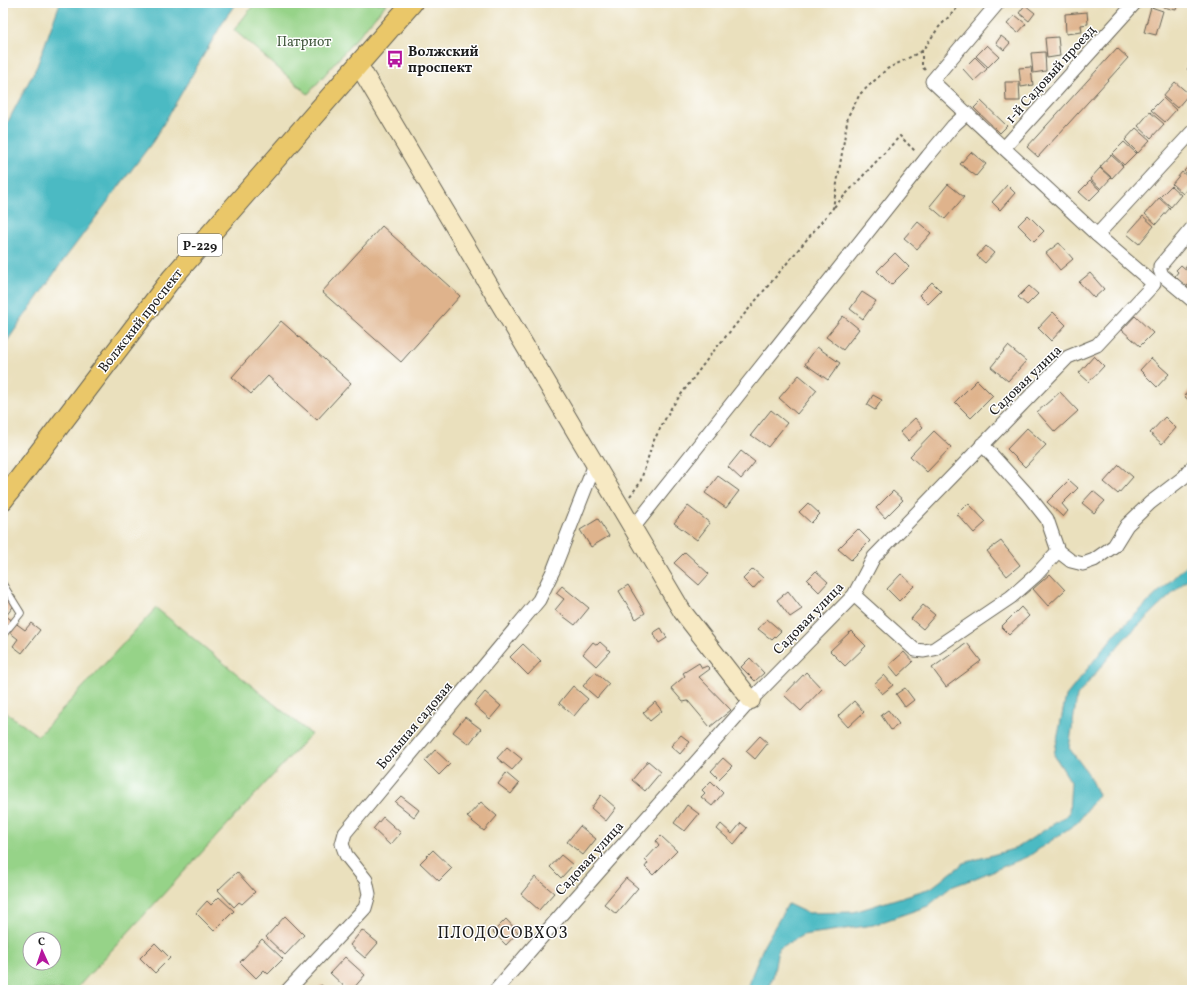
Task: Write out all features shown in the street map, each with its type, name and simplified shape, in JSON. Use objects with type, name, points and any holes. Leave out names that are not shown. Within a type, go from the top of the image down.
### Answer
[{"type":"main road","name":"Волжский проспект","points":[[3,500],[172,278],[412,3]]},
{"type":"street","points":[[998,3],[932,81],[1097,235],[1192,132]]},
{"type":"street","name":"1-й Садовый проезд","points":[[1004,148],[1135,3]]},
{"type":"street","points":[[358,64],[682,611],[751,700]]},
{"type":"street","points":[[633,528],[924,160],[966,113]]},
{"type":"street","points":[[1192,228],[1160,266],[1162,275],[1192,300]]},
{"type":"street","name":"Садовая улица","points":[[496,990],[751,700],[854,595],[874,557],[1068,357],[1097,345],[1154,284],[1097,235]]},
{"type":"street","points":[[982,444],[1028,494],[1047,519],[1058,551],[1071,562],[1083,564],[1094,560],[1114,546],[1127,525],[1150,503],[1184,476],[1192,467]]},
{"type":"street","name":"Большая садовая","points":[[288,990],[365,908],[369,894],[366,880],[346,855],[342,844],[345,833],[539,600],[554,571],[595,464]]},
{"type":"street","points":[[854,595],[915,650],[924,651],[934,649],[1011,597],[1036,575],[1058,551]]},
{"type":"lane","points":[[3,635],[21,613],[4,587]]},
{"type":"path","points":[[833,208],[848,116],[860,94],[887,70],[922,51],[939,27],[962,3]]},
{"type":"path","points":[[922,51],[922,66],[932,81]]},
{"type":"path","points":[[621,507],[640,483],[653,442],[671,408],[712,353],[833,208],[900,136],[924,160]]},
{"type":"green space","name":"Патриот","points":[[255,3],[387,3],[308,94],[234,30]]},
{"type":"green space","points":[[156,608],[311,734],[75,990],[3,990],[3,710],[38,736]]},
{"type":"water","points":[[60,3],[236,3],[226,17],[154,140],[60,265],[3,347],[3,131],[37,66]]},
{"type":"water","points":[[1192,560],[1192,575],[1123,640],[1077,696],[1069,748],[1087,772],[1098,795],[1078,822],[1029,856],[951,887],[928,906],[873,925],[803,935],[778,949],[773,977],[767,990],[746,990],[764,945],[788,904],[807,913],[854,912],[931,888],[964,863],[1017,848],[1069,814],[1071,782],[1054,755],[1066,696],[1115,634]]},
{"type":"building","points":[[1164,3],[1178,3],[1176,10],[1163,7]]},
{"type":"building","points":[[1025,5],[1035,13],[1029,21],[1019,13]]},
{"type":"building","points":[[1151,7],[1163,11],[1156,35],[1144,32]]},
{"type":"building","points":[[1087,12],[1088,24],[1081,25],[1082,32],[1066,34],[1065,14]]},
{"type":"building","points":[[1015,15],[1026,24],[1018,33],[1007,24]]},
{"type":"building","points":[[1001,36],[1010,43],[1004,50],[996,43]]},
{"type":"building","points":[[1058,37],[1060,56],[1047,58],[1045,38]]},
{"type":"building","points":[[987,45],[999,56],[988,67],[976,56]]},
{"type":"building","points":[[1117,48],[1128,58],[1038,157],[1027,147]]},
{"type":"building","points":[[1045,52],[1046,71],[1033,73],[1031,53]]},
{"type":"building","points":[[975,57],[987,69],[974,81],[963,69]]},
{"type":"building","points":[[1192,64],[1192,74],[1187,69]]},
{"type":"building","points":[[1031,67],[1033,85],[1021,87],[1019,68]]},
{"type":"building","points":[[1005,82],[1019,82],[1020,101],[1006,101]]},
{"type":"building","points":[[1175,82],[1189,94],[1177,108],[1163,96]]},
{"type":"building","points":[[1163,98],[1176,110],[1165,122],[1151,110]]},
{"type":"building","points":[[981,101],[1007,126],[1000,133],[974,108]]},
{"type":"building","points":[[1150,112],[1164,124],[1151,138],[1138,126]]},
{"type":"building","points":[[1136,128],[1150,140],[1138,153],[1125,140]]},
{"type":"building","points":[[1124,142],[1136,153],[1124,165],[1112,154]]},
{"type":"building","points":[[971,152],[986,164],[976,176],[960,164]]},
{"type":"building","points":[[1111,155],[1123,166],[1112,178],[1100,167]]},
{"type":"building","points":[[1192,162],[1192,178],[1184,171]]},
{"type":"building","points":[[1100,168],[1111,178],[1101,189],[1090,179]]},
{"type":"building","points":[[1182,172],[1192,180],[1192,183],[1183,194],[1172,184]]},
{"type":"building","points":[[1090,181],[1100,190],[1089,201],[1079,192]]},
{"type":"building","points":[[948,184],[964,197],[945,219],[930,206]]},
{"type":"building","points":[[1007,185],[1015,193],[1000,210],[992,202]]},
{"type":"building","points":[[1171,186],[1181,195],[1171,207],[1160,197]]},
{"type":"building","points":[[1159,198],[1170,208],[1156,224],[1145,214]]},
{"type":"building","points":[[1028,215],[1044,231],[1034,241],[1018,225]]},
{"type":"building","points":[[1143,216],[1154,226],[1139,244],[1127,234]]},
{"type":"building","points":[[918,222],[931,233],[917,249],[904,238]]},
{"type":"building","points":[[382,226],[460,296],[401,362],[322,292]]},
{"type":"building","points":[[1059,243],[1073,259],[1060,270],[1046,253]]},
{"type":"building","points":[[986,246],[994,253],[985,263],[977,256]]},
{"type":"building","points":[[895,253],[909,267],[891,285],[877,271]]},
{"type":"building","points":[[1192,259],[1192,274],[1185,267]]},
{"type":"building","points":[[1181,265],[1192,275],[1192,281],[1186,287],[1175,276],[1178,272],[1176,270]]},
{"type":"building","points":[[1090,273],[1104,289],[1094,298],[1079,282]]},
{"type":"building","points":[[932,282],[941,291],[928,304],[919,295]]},
{"type":"building","points":[[1029,286],[1038,294],[1027,305],[1018,297]]},
{"type":"building","points":[[862,292],[876,301],[863,319],[850,309]]},
{"type":"building","points":[[1053,312],[1066,325],[1051,341],[1038,328]]},
{"type":"building","points":[[843,316],[859,329],[843,350],[826,337]]},
{"type":"building","points":[[1135,316],[1153,333],[1140,346],[1122,330]]},
{"type":"building","points":[[281,321],[351,383],[317,420],[268,376],[251,394],[232,377]]},
{"type":"building","points":[[1008,346],[1026,361],[1008,381],[991,367]]},
{"type":"building","points":[[817,347],[840,363],[828,380],[805,364]]},
{"type":"building","points":[[1094,356],[1104,366],[1089,382],[1079,373]]},
{"type":"building","points":[[1151,358],[1169,374],[1157,387],[1140,370]]},
{"type":"building","points":[[799,375],[817,390],[797,414],[779,398]]},
{"type":"building","points":[[977,380],[993,396],[971,418],[955,402]]},
{"type":"building","points":[[1192,387],[1192,403],[1184,396]]},
{"type":"building","points":[[1060,392],[1078,411],[1055,432],[1037,412]]},
{"type":"building","points":[[873,395],[882,400],[875,410],[867,405]]},
{"type":"building","points":[[771,410],[787,423],[768,447],[751,435]]},
{"type":"building","points":[[1165,417],[1176,428],[1162,444],[1150,433]]},
{"type":"building","points":[[915,418],[923,427],[908,441],[900,432]]},
{"type":"building","points":[[1027,428],[1046,445],[1025,467],[1007,449]]},
{"type":"building","points":[[934,431],[951,447],[927,472],[910,456]]},
{"type":"building","points":[[741,451],[755,462],[741,479],[728,467]]},
{"type":"building","points":[[1119,465],[1133,477],[1118,494],[1104,482]]},
{"type":"building","points":[[718,476],[739,491],[726,508],[705,493]]},
{"type":"building","points":[[1069,480],[1078,488],[1062,504],[1068,511],[1063,517],[1047,502]]},
{"type":"building","points":[[893,491],[903,500],[885,518],[876,508]]},
{"type":"building","points":[[1093,491],[1105,501],[1094,513],[1082,503]]},
{"type":"building","points":[[808,503],[820,514],[811,523],[799,512]]},
{"type":"building","points":[[968,503],[986,522],[974,533],[957,514]]},
{"type":"building","points":[[688,506],[710,523],[697,540],[674,523]]},
{"type":"building","points":[[598,519],[609,536],[591,547],[580,530]]},
{"type":"building","points":[[858,529],[870,541],[851,560],[838,549]]},
{"type":"building","points":[[1001,541],[1020,565],[1007,576],[987,551]]},
{"type":"building","points":[[685,552],[709,574],[699,585],[674,563]]},
{"type":"building","points":[[753,569],[763,578],[753,589],[743,579]]},
{"type":"building","points":[[816,571],[828,582],[819,592],[807,580]]},
{"type":"building","points":[[901,574],[914,586],[899,601],[887,589]]},
{"type":"building","points":[[1050,574],[1065,590],[1048,606],[1033,589]]},
{"type":"building","points":[[628,585],[645,613],[636,619],[619,591]]},
{"type":"building","points":[[562,586],[589,608],[575,625],[555,610],[564,599],[556,593]]},
{"type":"building","points":[[788,591],[802,609],[790,617],[777,600]]},
{"type":"building","points":[[5,597],[15,604],[6,616],[25,630],[31,623],[40,630],[22,653],[13,646],[18,639],[3,627],[3,599]]},
{"type":"building","points":[[923,605],[935,615],[923,629],[911,619]]},
{"type":"building","points":[[1021,607],[1029,616],[1009,635],[1001,627]]},
{"type":"building","points":[[767,619],[781,631],[772,640],[758,629]]},
{"type":"building","points":[[661,628],[667,638],[659,643],[653,633]]},
{"type":"building","points":[[851,631],[866,646],[845,666],[830,651]]},
{"type":"building","points":[[593,642],[597,645],[600,642],[610,651],[596,666],[583,654]]},
{"type":"building","points":[[967,643],[981,661],[946,687],[932,668]]},
{"type":"building","points":[[523,644],[541,661],[528,675],[510,657]]},
{"type":"building","points":[[904,652],[913,662],[898,676],[889,665]]},
{"type":"building","points":[[750,658],[764,673],[755,681],[741,667]]},
{"type":"building","points":[[699,663],[702,668],[707,666],[710,669],[699,677],[731,710],[710,727],[688,701],[683,702],[671,688],[685,676],[683,673]]},
{"type":"building","points":[[595,672],[609,684],[597,698],[583,686]]},
{"type":"building","points":[[806,672],[822,689],[801,711],[784,695]]},
{"type":"building","points":[[884,675],[893,685],[882,694],[874,684]]},
{"type":"building","points":[[573,686],[588,699],[574,716],[559,703]]},
{"type":"building","points":[[905,688],[914,700],[905,707],[896,694]]},
{"type":"building","points":[[485,692],[501,706],[490,719],[474,705]]},
{"type":"building","points":[[854,701],[864,712],[848,727],[838,716]]},
{"type":"building","points":[[655,702],[662,711],[650,721],[643,713]]},
{"type":"building","points":[[888,710],[899,724],[891,730],[881,715]]},
{"type":"building","points":[[465,717],[481,729],[469,744],[453,732]]},
{"type":"building","points":[[681,735],[690,742],[680,754],[671,746]]},
{"type":"building","points":[[760,736],[768,743],[755,759],[746,751]]},
{"type":"building","points":[[507,747],[522,759],[512,770],[497,758]]},
{"type":"building","points":[[435,750],[450,764],[439,775],[425,761]]},
{"type":"building","points":[[723,758],[732,766],[719,779],[711,771]]},
{"type":"building","points":[[648,761],[661,772],[645,791],[632,780]]},
{"type":"building","points":[[506,773],[519,784],[511,794],[498,784]]},
{"type":"building","points":[[711,781],[723,793],[712,806],[701,797],[705,793],[702,790]]},
{"type":"building","points":[[601,795],[616,808],[606,821],[591,808]]},
{"type":"building","points":[[401,796],[419,810],[414,817],[395,802]]},
{"type":"building","points":[[481,802],[497,816],[484,831],[467,817]]},
{"type":"building","points":[[687,805],[699,814],[685,831],[674,823]]},
{"type":"building","points":[[383,817],[401,833],[390,845],[373,829]]},
{"type":"building","points":[[741,823],[747,828],[734,844],[717,829],[721,824],[732,834]]},
{"type":"building","points":[[580,826],[596,839],[583,855],[567,842]]},
{"type":"building","points":[[661,836],[677,851],[653,875],[645,867],[648,863],[645,860],[659,845],[656,841]]},
{"type":"building","points":[[433,850],[452,868],[439,881],[420,863]]},
{"type":"building","points":[[561,855],[573,865],[561,878],[550,867]]},
{"type":"building","points":[[237,872],[255,892],[242,904],[239,902],[234,907],[218,890]]},
{"type":"building","points":[[535,877],[554,893],[539,910],[521,894]]},
{"type":"building","points":[[626,878],[638,888],[616,914],[604,904]]},
{"type":"building","points":[[219,897],[234,911],[214,931],[196,913],[207,901],[211,905]]},
{"type":"building","points":[[285,916],[304,935],[285,955],[266,937]]},
{"type":"building","points":[[506,919],[518,932],[506,945],[493,932]]},
{"type":"building","points":[[362,930],[378,943],[365,958],[350,945]]},
{"type":"building","points":[[262,939],[283,959],[268,974],[264,970],[256,978],[240,962]]},
{"type":"building","points":[[155,943],[170,958],[155,973],[140,958]]},
{"type":"building","points":[[345,957],[365,975],[352,990],[348,990],[330,973]]},
{"type":"building","points":[[321,985],[328,990],[317,990]]},
{"type":"place","name":"Волжский проспект","points":[[395,59]]},
{"type":"district","name":"ПЛОДОСОВХОЗ","points":[[503,932]]}]
